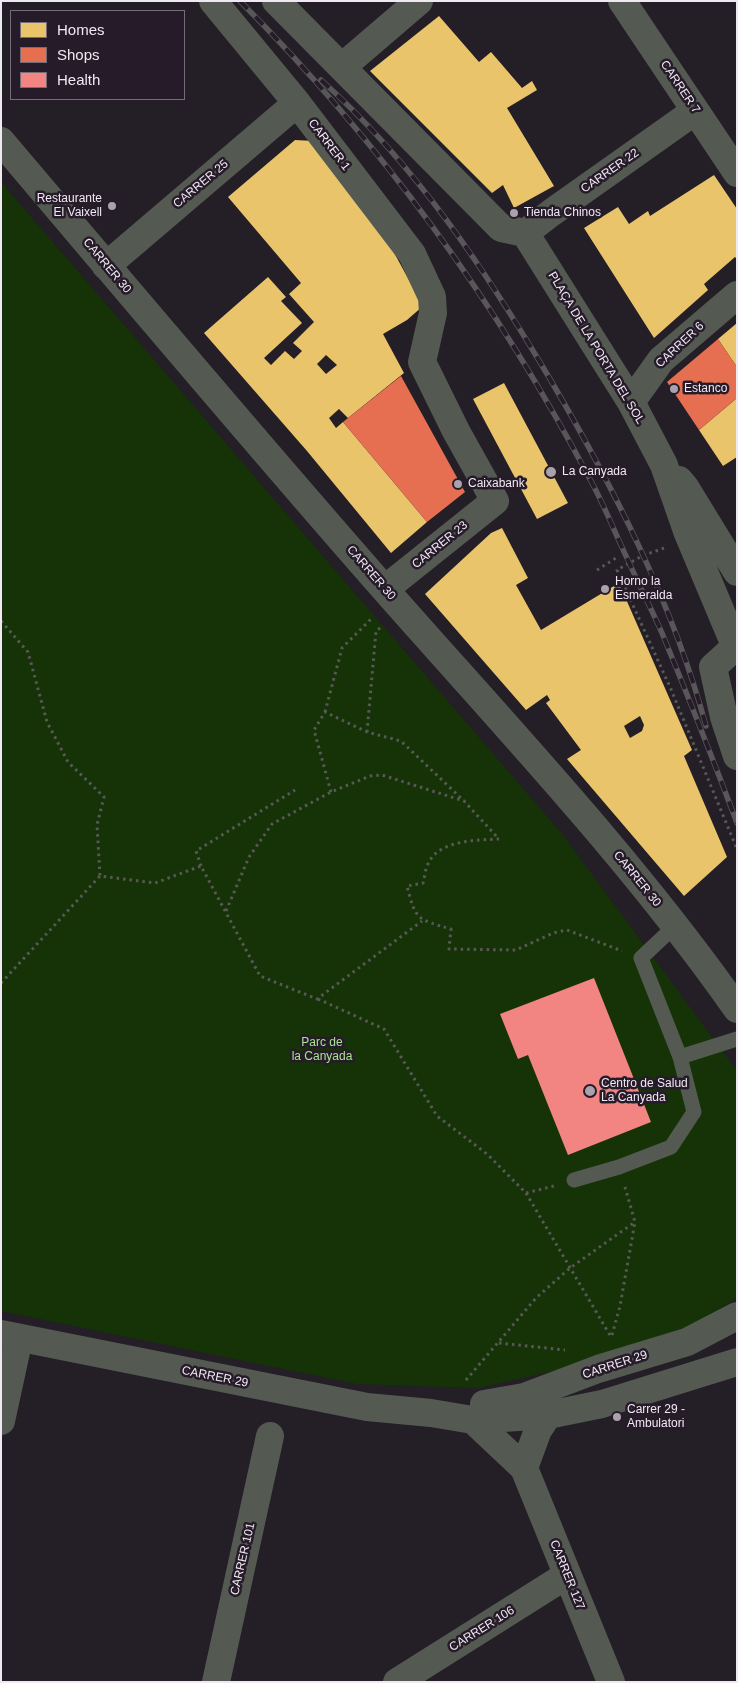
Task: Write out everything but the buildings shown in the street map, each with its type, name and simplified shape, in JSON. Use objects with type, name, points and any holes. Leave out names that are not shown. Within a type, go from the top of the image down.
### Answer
[{"type":"street","name":"CARRER 1","points":[[213,1],[296,103],[412,254],[432,297],[433,313],[422,362],[456,431],[495,501]]},
{"type":"street","points":[[276,1],[501,228],[525,233]]},
{"type":"street","points":[[342,67],[418,1]]},
{"type":"street","name":"CARRER 7","points":[[622,1],[737,173]]},
{"type":"street","name":"CARRER 25","points":[[106,266],[296,103]]},
{"type":"street","name":"CARRER 22","points":[[525,233],[695,111]]},
{"type":"street","name":"CARRER 30","points":[[1,141],[382,600],[584,814],[675,926],[737,1009]]},
{"type":"street","name":"PLAÇA DE LA PORTA DEL SOL","points":[[525,233],[631,402],[664,465],[686,531],[729,612],[736,648]]},
{"type":"street","name":"CARRER 6","points":[[631,402],[662,360],[737,295]]},
{"type":"street","name":"PLAÇA DE LA PORTA DEL SOL","points":[[664,465],[685,487],[737,572]]},
{"type":"street","name":"CARRER 23","points":[[382,600],[495,501]]},
{"type":"street","points":[[736,648],[713,667],[724,717],[737,756]]},
{"type":"street","name":"CARRER 29","points":[[431,1413],[524,1397],[598,1370],[688,1342],[737,1316]]},
{"type":"street","points":[[1,1421],[10,1336]]},
{"type":"street","name":"CARRER 29","points":[[10,1336],[358,1405],[431,1413],[473,1420],[548,1415],[602,1404],[737,1362]]},
{"type":"street","points":[[524,1468],[538,1430],[548,1415]]},
{"type":"street","name":"CARRER 127","points":[[473,1420],[524,1468],[611,1682]]},
{"type":"street","name":"CARRER 101","points":[[216,1682],[270,1436]]},
{"type":"street","name":"CARRER 106","points":[[397,1682],[567,1576]]},
{"type":"lane","points":[[574,1180],[619,1167],[672,1147],[694,1112],[680,1056],[640,958],[675,926]]},
{"type":"lane","points":[[680,1056],[737,1039]]},
{"type":"path","points":[[686,531],[666,547],[642,556],[617,570],[670,688],[737,849]]},
{"type":"path","points":[[597,570],[616,558]]},
{"type":"path","points":[[331,792],[314,730],[325,712],[342,648],[382,600]]},
{"type":"path","points":[[1,621],[28,652],[47,722],[68,762],[104,797],[97,825],[100,876],[1,983]]},
{"type":"path","points":[[367,732],[376,631],[382,627]]},
{"type":"path","points":[[325,712],[367,732],[400,741],[464,801],[499,839],[475,840],[443,847],[428,862],[423,883],[407,886],[413,907],[422,921],[451,929],[449,949],[516,950],[553,933],[567,930],[628,953]]},
{"type":"path","points":[[226,911],[249,857],[272,824],[331,792],[370,776],[382,775],[464,801]]},
{"type":"path","points":[[295,790],[196,851],[201,866],[260,976],[318,999],[384,1029],[437,1116],[487,1154],[526,1194],[611,1337]]},
{"type":"path","points":[[100,876],[155,883],[201,866]]},
{"type":"path","points":[[318,999],[422,921]]},
{"type":"path","points":[[608,1346],[620,1306],[634,1222],[619,1167]]},
{"type":"path","points":[[526,1194],[574,1180]]},
{"type":"path","points":[[466,1380],[536,1298],[570,1268],[634,1222]]},
{"type":"path","points":[[498,1343],[567,1350]]},
{"type":"green space","name":"Parc de la Canyada","points":[[1,182],[563,835],[737,1071],[737,1298],[673,1337],[571,1367],[478,1388],[357,1384],[1,1311]]},
{"type":"railway","points":[[240,1],[292,55],[389,169],[477,290],[518,353],[556,417],[601,501],[662,633],[737,823]]},
{"type":"railway","points":[[321,80],[388,147],[418,183],[501,299],[550,379],[597,462],[640,548],[677,636],[706,726]]},
{"type":"place","name":"Restaurante El Vaixell","points":[[112,206]]},
{"type":"place","name":"Tienda Chinos","points":[[514,213]]},
{"type":"place","name":"Estanco","points":[[674,389]]},
{"type":"place","name":"La Canyada","points":[[551,472]]},
{"type":"place","name":"Caixabank","points":[[458,484]]},
{"type":"place","name":"Horno la Esmeralda","points":[[605,589]]},
{"type":"place","name":"Centro de Salud La Canyada","points":[[590,1091]]},
{"type":"place","name":"Carrer 29 - Ambulatori","points":[[617,1417]]}]
